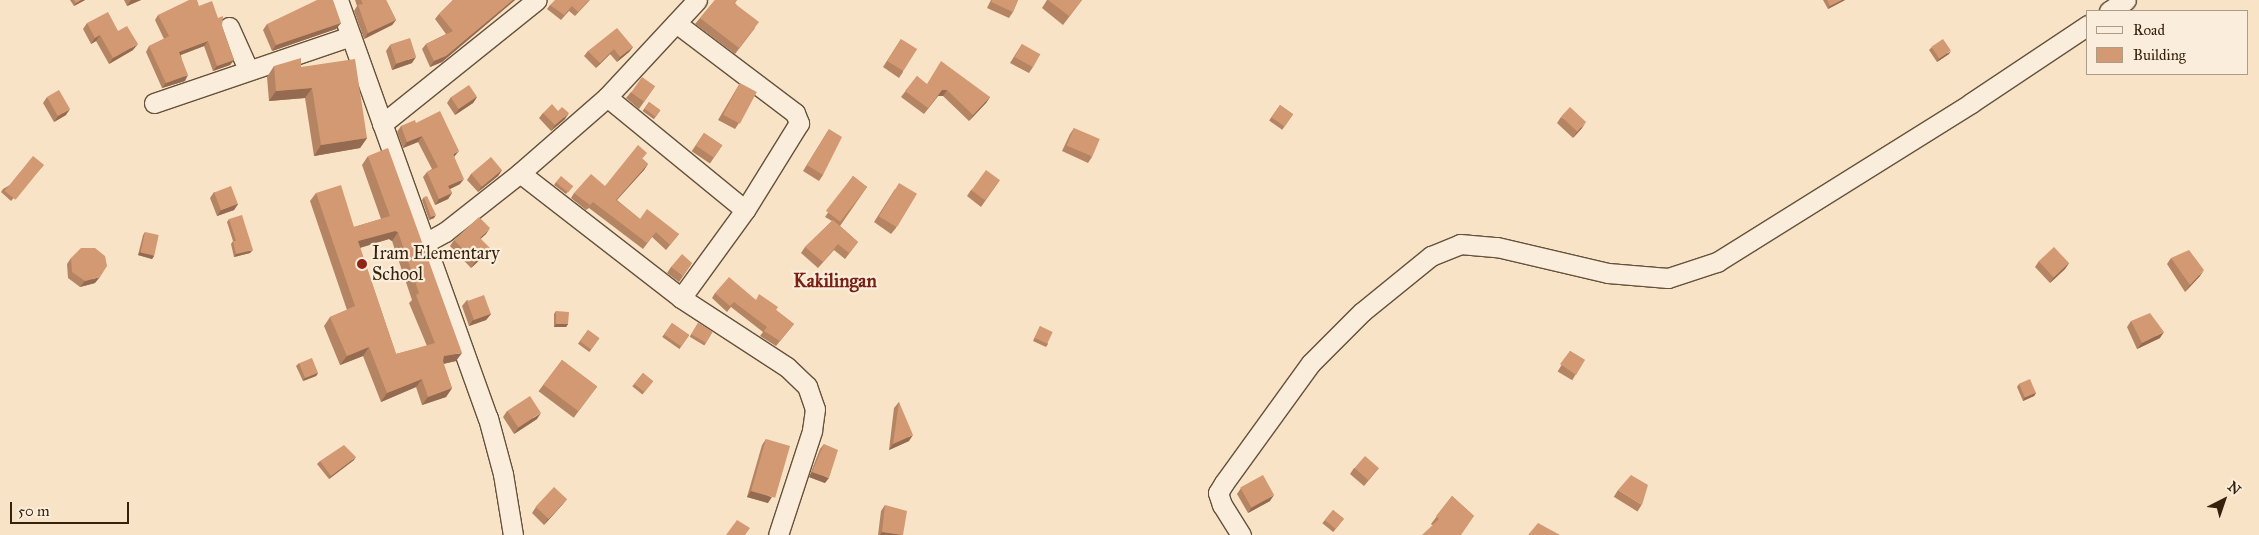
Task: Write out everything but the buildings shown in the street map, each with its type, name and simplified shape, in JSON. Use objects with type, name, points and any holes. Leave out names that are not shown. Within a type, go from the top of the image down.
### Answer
[{"type":"street","points":[[338,0],[488,418],[503,474],[513,535]]},
{"type":"street","points":[[382,124],[537,0]]},
{"type":"street","points":[[426,243],[445,232],[520,173],[607,98],[697,0]]},
{"type":"street","points":[[2111,10],[2126,0]]},
{"type":"street","points":[[676,23],[794,113],[798,119],[798,126],[745,210],[681,298]]},
{"type":"street","points":[[1240,535],[1222,505],[1218,493],[1224,483],[1312,363],[1362,312],[1432,256],[1460,244],[1497,247],[1608,273],[1668,278],[1717,262],[1971,103],[2086,26]]},
{"type":"street","points":[[229,27],[248,69]]},
{"type":"street","points":[[154,103],[248,69],[352,36]]},
{"type":"street","points":[[607,98],[745,210]]},
{"type":"street","points":[[520,173],[681,298],[798,375],[813,397],[812,431],[778,535]]},
{"type":"place","name":"Iram Elementary School","points":[[362,264]]},
{"type":"district","name":"Kakilingan","points":[[835,281]]}]
